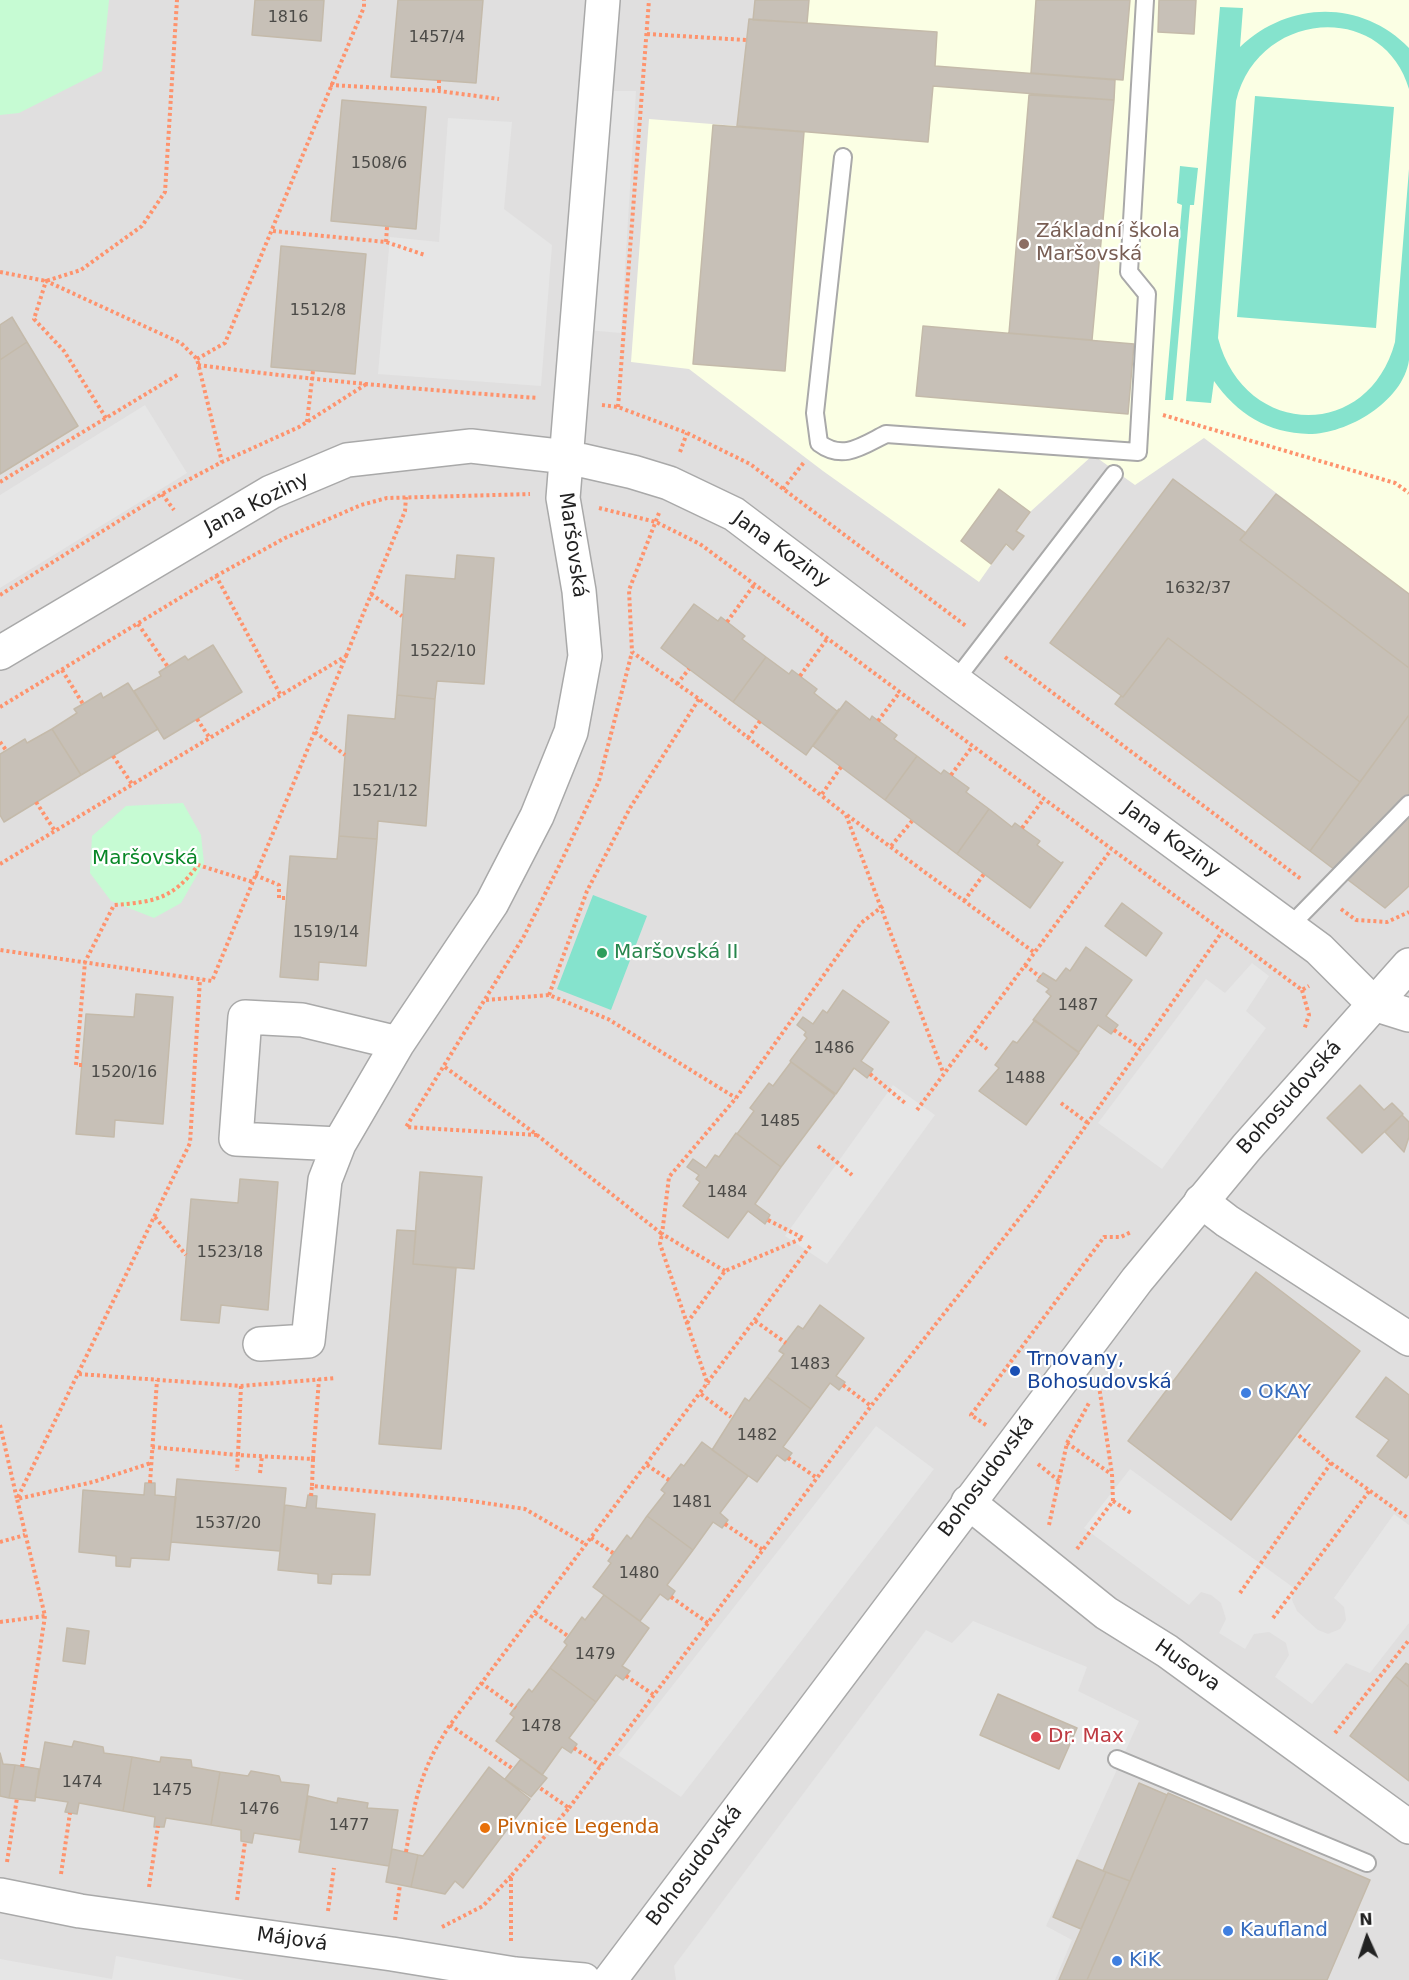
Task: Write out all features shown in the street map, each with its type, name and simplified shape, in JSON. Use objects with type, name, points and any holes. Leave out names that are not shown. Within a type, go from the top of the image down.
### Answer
[{"type":"street","name":"Maršovská","points":[[260,1344],[308,1341],[325,1180],[339,1144],[398,1043],[492,903],[537,816],[571,732],[585,657],[579,591],[562,498],[603,0]]},
{"type":"street","name":"Jana Koziny","points":[[0,653],[271,492],[347,460],[471,446],[567,457],[633,472],[669,483],[734,514],[955,681],[1319,949],[1374,1004]]},
{"type":"street","name":"Bohosudovská","points":[[610,1980],[1137,1280],[1201,1201],[1409,965]]},
{"type":"street","points":[[1374,1004],[1409,1015]]},
{"type":"street","points":[[339,1144],[236,1139],[245,1017],[302,1020],[398,1043]]},
{"type":"street","points":[[1201,1201],[1227,1221],[1409,1339]]},
{"type":"street","name":"Husova","points":[[968,1502],[1106,1613],[1167,1651],[1409,1827]]},
{"type":"street","name":"Májová","points":[[0,1896],[80,1911],[392,1954],[514,1974],[584,1980]]},
{"type":"lane","points":[[843,157],[815,413],[819,443],[830,451],[852,451],[886,434],[1138,452],[1147,294],[1129,272],[1145,0]]},
{"type":"lane","points":[[955,681],[1114,474]]},
{"type":"lane","points":[[1289,927],[1409,804]]},
{"type":"lane","points":[[1117,1759],[1367,1863]]},
{"type":"path","points":[[46,281],[81,270],[142,226],[165,192],[177,0]]},
{"type":"path","points":[[197,359],[225,343],[364,7],[364,0]]},
{"type":"path","points":[[618,407],[649,0]]},
{"type":"path","points":[[647,34],[746,40]]},
{"type":"path","points":[[439,80],[439,91]]},
{"type":"path","points":[[330,85],[439,91],[500,99]]},
{"type":"path","points":[[386,242],[387,226]]},
{"type":"path","points":[[273,231],[386,242],[425,255]]},
{"type":"path","points":[[0,272],[46,281],[182,343],[197,359],[222,462]]},
{"type":"path","points":[[46,281],[34,319],[64,351],[106,418]]},
{"type":"path","points":[[198,365],[313,381],[369,383],[494,395]]},
{"type":"path","points":[[306,422],[313,371]]},
{"type":"path","points":[[0,482],[179,374]]},
{"type":"path","points":[[0,595],[162,494],[306,422],[369,383]]},
{"type":"path","points":[[1139,408],[1395,483],[1409,493]]},
{"type":"path","points":[[783,489],[807,459]]},
{"type":"path","points":[[0,708],[216,576],[285,538],[361,505],[387,498],[519,492],[562,498],[656,522],[700,544],[1222,932],[1034,1201],[872,1406],[569,1808],[483,1906],[445,1926],[432,1929]]},
{"type":"path","points":[[0,950],[212,981],[405,511],[406,497]]},
{"type":"path","points":[[656,522],[629,590],[632,652],[699,699],[846,815],[1035,953]]},
{"type":"path","points":[[216,576],[280,694]]},
{"type":"path","points":[[727,622],[754,585]]},
{"type":"path","points":[[371,594],[402,616]]},
{"type":"path","points":[[138,624],[168,667]]},
{"type":"path","points":[[800,676],[827,639]]},
{"type":"path","points":[[0,864],[346,656]]},
{"type":"path","points":[[677,684],[690,669]]},
{"type":"path","points":[[62,670],[83,704]]},
{"type":"path","points":[[1031,676],[1356,920],[1387,922],[1408,915]]},
{"type":"path","points":[[878,721],[899,693]]},
{"type":"path","points":[[549,995],[587,891],[630,808],[699,699]]},
{"type":"path","points":[[197,719],[209,737]]},
{"type":"path","points":[[748,738],[760,721]]},
{"type":"path","points":[[315,732],[345,755]]},
{"type":"path","points":[[0,742],[6,750]]},
{"type":"path","points":[[951,775],[972,747]]},
{"type":"path","points":[[112,756],[132,784]]},
{"type":"path","points":[[822,794],[841,767]]},
{"type":"path","points":[[1022,828],[1043,800]]},
{"type":"path","points":[[36,802],[55,831]]},
{"type":"path","points":[[846,815],[883,906],[944,1072]]},
{"type":"path","points":[[891,846],[912,820]]},
{"type":"path","points":[[917,1110],[1111,850]]},
{"type":"path","points":[[82,1065],[76,1065],[85,962],[114,905],[147,903],[182,886],[198,865],[253,882]]},
{"type":"path","points":[[964,901],[984,874]]},
{"type":"path","points":[[255,875],[279,885],[279,898],[286,898]]},
{"type":"path","points":[[708,1385],[660,1244],[669,1178],[736,1098],[861,923],[883,906]]},
{"type":"path","points":[[1025,965],[1040,977]]},
{"type":"path","points":[[17,1499],[190,1143],[200,979]]},
{"type":"path","points":[[485,1000],[549,995],[608,1019],[736,1098]]},
{"type":"path","points":[[1114,1030],[1140,1048]]},
{"type":"path","points":[[971,1036],[987,1049]]},
{"type":"path","points":[[537,1135],[406,1127],[445,1067],[537,1135],[662,1234],[724,1271]]},
{"type":"path","points":[[870,1074],[905,1103]]},
{"type":"path","points":[[1061,1103],[1088,1123]]},
{"type":"path","points":[[818,1146],[852,1175]]},
{"type":"path","points":[[155,1216],[186,1255]]},
{"type":"path","points":[[687,1323],[724,1271],[803,1238],[768,1220]]},
{"type":"path","points":[[406,1852],[416,1791],[435,1747],[811,1245]]},
{"type":"path","points":[[755,1321],[786,1343]]},
{"type":"path","points":[[79,1374],[241,1386],[336,1378]]},
{"type":"path","points":[[1049,1528],[1066,1443],[1106,1378]]},
{"type":"path","points":[[311,1496],[319,1379]]},
{"type":"path","points":[[150,1483],[157,1380]]},
{"type":"path","points":[[843,1385],[872,1406]]},
{"type":"path","points":[[237,1471],[241,1386]]},
{"type":"path","points":[[1058,1573],[1113,1501],[1112,1474],[1099,1386]]},
{"type":"path","points":[[701,1394],[731,1417]]},
{"type":"path","points":[[0,1425],[45,1616],[21,1767]]},
{"type":"path","points":[[1297,1434],[1331,1463],[1409,1519]]},
{"type":"path","points":[[1066,1443],[1112,1474]]},
{"type":"path","points":[[152,1446],[238,1455],[313,1459]]},
{"type":"path","points":[[0,1450],[6,1449]]},
{"type":"path","points":[[260,1473],[262,1456]]},
{"type":"path","points":[[788,1458],[817,1478]]},
{"type":"path","points":[[17,1499],[93,1482],[151,1463]]},
{"type":"path","points":[[1240,1593],[1331,1463]]},
{"type":"path","points":[[647,1465],[669,1480]]},
{"type":"path","points":[[312,1486],[525,1509],[586,1545]]},
{"type":"path","points":[[1273,1618],[1370,1490]]},
{"type":"path","points":[[1113,1501],[1131,1513]]},
{"type":"path","points":[[725,1524],[763,1550]]},
{"type":"path","points":[[0,1542],[26,1535]]},
{"type":"path","points":[[591,1538],[613,1553]]},
{"type":"path","points":[[671,1597],[708,1623]]},
{"type":"path","points":[[535,1613],[568,1636]]},
{"type":"path","points":[[0,1622],[45,1616]]},
{"type":"path","points":[[1314,1759],[1409,1640]]},
{"type":"path","points":[[626,1676],[654,1695]]},
{"type":"path","points":[[481,1683],[516,1708]]},
{"type":"path","points":[[450,1725],[513,1769]]},
{"type":"path","points":[[574,1748],[601,1766]]},
{"type":"path","points":[[540,1788],[569,1808]]},
{"type":"path","points":[[17,1798],[6,1866],[17,1868]]},
{"type":"path","points":[[61,1874],[70,1813]]},
{"type":"path","points":[[149,1888],[158,1826]]},
{"type":"path","points":[[236,1901],[245,1842]]},
{"type":"path","points":[[316,1913],[328,1915],[334,1868]]},
{"type":"path","points":[[50,1873],[72,1876]]},
{"type":"path","points":[[511,1876],[509,1927],[514,1974]]},
{"type":"path","points":[[138,1886],[160,1889]]},
{"type":"path","points":[[226,1899],[248,1902]]},
{"type":"shaded area","points":[[0,0],[1409,0],[1409,1980],[0,1980]]},
{"type":"shaded area","name":"Základní škola Maršovská","points":[[755,0],[1409,0],[1409,594],[1204,438],[1135,485],[1093,455],[1030,512],[1016,530],[1024,536],[1013,550],[1005,545],[979,582],[823,471],[689,369],[631,362],[649,119],[737,126],[749,19],[753,19]]},
{"type":"shaded area","points":[[608,91],[636,91],[621,333],[587,330]]},
{"type":"shaded area","points":[[448,118],[512,122],[504,209],[552,245],[541,386],[378,374],[390,237],[439,242]]},
{"type":"shaded area","points":[[145,405],[187,473],[0,588],[0,495]]},
{"type":"shaded area","points":[[1252,963],[1269,976],[1246,1011],[1266,1028],[1162,1169],[1098,1123],[1206,979],[1225,993]]},
{"type":"shaded area","points":[[893,1085],[935,1115],[827,1264],[785,1236]]},
{"type":"shaded area","points":[[876,1426],[934,1469],[681,1797],[618,1755]]},
{"type":"shaded area","points":[[1130,1469],[1294,1588],[1292,1600],[1297,1611],[1318,1630],[1328,1634],[1340,1629],[1346,1620],[1344,1607],[1334,1598],[1394,1514],[1409,1525],[1409,1623],[1370,1673],[1346,1663],[1312,1704],[1275,1677],[1289,1655],[1286,1643],[1269,1632],[1254,1634],[1245,1649],[1219,1633],[1226,1619],[1221,1603],[1211,1595],[1201,1592],[1189,1605],[1084,1528]]},
{"type":"shaded area","points":[[973,1621],[1087,1667],[1078,1691],[1139,1721],[1046,1926],[1072,1940],[1055,1980],[676,1980],[674,1966],[926,1630],[952,1643]]},
{"type":"shaded area","points":[[116,1956],[245,1980],[0,1980],[0,1959],[112,1979]]},
{"type":"green space","points":[[0,0],[109,0],[102,71],[19,113],[0,115]]},
{"type":"green space","points":[[1220,7],[1243,8],[1240,47],[1260,32],[1281,21],[1303,14],[1326,12],[1348,14],[1370,21],[1390,32],[1409,48],[1409,89],[1395,60],[1374,41],[1349,30],[1321,28],[1294,34],[1269,48],[1249,71],[1236,101],[1218,338],[1232,371],[1253,395],[1278,410],[1306,415],[1334,411],[1360,398],[1381,375],[1395,342],[1409,169],[1409,360],[1405,375],[1385,402],[1371,413],[1356,422],[1324,433],[1294,433],[1267,425],[1243,412],[1214,381],[1211,403],[1186,401]]},
{"type":"green space","points":[[1255,96],[1394,107],[1376,328],[1237,317]]},
{"type":"green space","points":[[1180,166],[1198,168],[1194,205],[1190,205],[1173,400],[1165,400],[1182,205],[1177,203]]},
{"type":"green space","name":"Maršovská","points":[[183,803],[201,835],[204,863],[181,903],[154,918],[111,901],[90,873],[92,836],[126,806]]},
{"type":"green space","name":"Maršovská II","points":[[593,895],[647,916],[611,1010],[557,989]]},
{"type":"building","points":[[255,0],[324,0],[321,41],[252,35]]},
{"type":"building","points":[[398,0],[483,0],[476,83],[391,77]]},
{"type":"building","points":[[755,0],[809,0],[807,23],[753,20]]},
{"type":"building","points":[[1036,0],[1130,0],[1123,80],[1031,73]]},
{"type":"building","points":[[1159,0],[1196,0],[1194,34],[1158,32]]},
{"type":"building","points":[[749,19],[937,32],[935,66],[1115,80],[1114,100],[933,86],[928,142],[737,126]]},
{"type":"building","points":[[1029,95],[1114,100],[1092,340],[1009,333]]},
{"type":"building","points":[[342,100],[426,107],[416,229],[331,221]]},
{"type":"building","points":[[713,125],[804,132],[785,371],[693,364]]},
{"type":"building","points":[[281,246],[366,254],[355,374],[271,367]]},
{"type":"building","points":[[12,317],[27,342],[0,360],[0,325]]},
{"type":"building","points":[[923,326],[1134,344],[1128,414],[916,396]]},
{"type":"building","points":[[27,342],[78,426],[0,474],[0,360]]},
{"type":"building","points":[[1173,479],[1246,533],[1240,540],[1409,668],[1409,715],[1360,782],[1168,638],[1123,697],[1050,643]]},
{"type":"building","points":[[999,489],[1030,512],[1016,531],[1024,536],[1013,550],[1006,544],[991,564],[961,541]]},
{"type":"building","points":[[1276,494],[1409,594],[1409,668],[1240,540]]},
{"type":"building","points":[[457,555],[494,558],[484,684],[437,681],[435,699],[397,695],[406,575],[455,579]]},
{"type":"building","points":[[694,604],[718,621],[721,617],[745,636],[742,639],[766,657],[733,702],[661,648]]},
{"type":"building","points":[[1168,638],[1360,782],[1310,851],[1115,704],[1121,696],[1123,697]]},
{"type":"building","points":[[213,645],[242,692],[164,739],[134,691],[161,676],[159,672],[185,656],[188,660]]},
{"type":"building","points":[[766,657],[789,674],[792,670],[817,689],[814,693],[837,711],[839,709],[806,755],[733,702]]},
{"type":"building","points":[[128,683],[158,729],[81,775],[52,729],[77,713],[74,709],[101,693],[103,698]]},
{"type":"building","points":[[397,695],[435,699],[426,826],[378,821],[377,839],[339,836],[348,715],[395,719]]},
{"type":"building","points":[[846,701],[870,720],[872,716],[897,735],[894,739],[917,756],[885,800],[813,746]]},
{"type":"building","points":[[1409,715],[1409,886],[1385,908],[1310,851]]},
{"type":"building","points":[[52,729],[81,775],[4,822],[0,815],[0,754],[25,739],[27,743]]},
{"type":"building","points":[[917,756],[941,774],[944,770],[969,788],[966,792],[989,809],[957,854],[885,800]]},
{"type":"building","points":[[989,809],[1012,827],[1015,823],[1040,841],[1037,845],[1061,863],[1063,862],[1030,908],[957,854]]},
{"type":"building","points":[[339,836],[377,839],[366,966],[319,962],[318,980],[280,977],[290,856],[337,859]]},
{"type":"building","points":[[1122,903],[1162,933],[1146,956],[1105,926]]},
{"type":"building","points":[[1086,947],[1132,980],[1106,1016],[1118,1025],[1111,1034],[1098,1025],[1079,1052],[1033,1020],[1051,996],[1046,992],[1049,989],[1037,981],[1043,973],[1056,981],[1066,968],[1070,971]]},
{"type":"building","points":[[843,990],[889,1022],[861,1061],[873,1069],[867,1078],[854,1068],[836,1094],[790,1061],[807,1038],[804,1035],[806,1032],[797,1025],[803,1017],[813,1024],[823,1010],[827,1013]]},
{"type":"building","points":[[136,994],[173,997],[163,1124],[115,1120],[114,1137],[76,1134],[86,1014],[134,1017]]},
{"type":"building","points":[[1035,1020],[1079,1053],[1026,1125],[979,1091],[999,1068],[995,1065],[1013,1041],[1017,1043]]},
{"type":"building","points":[[791,1062],[835,1095],[781,1167],[737,1134],[754,1111],[750,1108],[769,1083],[773,1086]]},
{"type":"building","points":[[1360,1085],[1384,1110],[1392,1103],[1403,1114],[1362,1153],[1327,1118]]},
{"type":"building","points":[[1402,1115],[1409,1122],[1409,1137],[1404,1152],[1385,1132]]},
{"type":"building","points":[[736,1133],[781,1167],[755,1204],[770,1215],[765,1224],[748,1211],[728,1238],[683,1206],[700,1182],[696,1179],[699,1175],[687,1167],[693,1159],[706,1168],[715,1155],[719,1157]]},
{"type":"building","points":[[420,1172],[482,1177],[474,1269],[413,1264]]},
{"type":"building","points":[[240,1179],[278,1182],[268,1310],[221,1305],[219,1323],[181,1320],[191,1199],[238,1203]]},
{"type":"building","points":[[397,1230],[416,1231],[413,1264],[456,1268],[441,1449],[379,1444]]},
{"type":"building","name":"OKAY","points":[[1256,1272],[1360,1351],[1231,1520],[1128,1441]]},
{"type":"building","points":[[820,1305],[864,1338],[836,1376],[845,1382],[843,1385],[839,1390],[830,1383],[811,1409],[767,1377],[784,1354],[779,1351],[798,1326],[803,1329]]},
{"type":"building","points":[[767,1377],[811,1409],[783,1447],[792,1453],[785,1461],[777,1455],[757,1482],[712,1450],[745,1398],[749,1401]]},
{"type":"building","points":[[1386,1377],[1409,1395],[1409,1474],[1406,1478],[1377,1456],[1389,1440],[1356,1417]]},
{"type":"building","points":[[702,1442],[748,1476],[720,1513],[728,1520],[722,1528],[713,1522],[693,1550],[647,1516],[665,1493],[661,1490],[681,1464],[684,1466]]},
{"type":"building","points":[[177,1479],[286,1488],[280,1551],[171,1542]]},
{"type":"building","points":[[145,1483],[155,1483],[155,1495],[176,1497],[169,1560],[131,1558],[130,1567],[116,1566],[116,1556],[79,1552],[83,1490],[144,1495]]},
{"type":"building","points":[[308,1495],[317,1496],[316,1508],[375,1514],[370,1575],[332,1574],[331,1584],[318,1583],[318,1574],[278,1570],[285,1505],[306,1508]]},
{"type":"building","points":[[647,1516],[693,1550],[667,1585],[675,1591],[671,1597],[668,1600],[660,1594],[640,1621],[593,1587],[611,1563],[608,1561],[627,1535],[631,1539]]},
{"type":"building","points":[[604,1595],[649,1628],[622,1666],[630,1671],[623,1680],[616,1675],[596,1702],[550,1668],[567,1645],[564,1642],[582,1617],[585,1620]]},
{"type":"building","points":[[67,1628],[89,1631],[85,1664],[63,1661]]},
{"type":"building","points":[[1406,1663],[1409,1665],[1409,1687],[1395,1676]]},
{"type":"building","points":[[550,1668],[596,1702],[569,1738],[577,1744],[571,1753],[562,1747],[542,1775],[496,1741],[514,1717],[510,1714],[529,1689],[532,1692]]},
{"type":"building","points":[[1395,1676],[1409,1687],[1409,1781],[1350,1736]]},
{"type":"building","points":[[998,1694],[1077,1728],[1059,1769],[980,1735]]},
{"type":"building","points":[[74,1741],[103,1747],[104,1753],[132,1757],[123,1811],[79,1803],[77,1814],[65,1812],[68,1802],[35,1797],[45,1742],[72,1747]]},
{"type":"building","points":[[0,1753],[3,1764],[15,1765],[9,1798],[0,1796]]},
{"type":"building","points":[[132,1757],[160,1762],[161,1757],[191,1760],[192,1767],[220,1772],[211,1825],[166,1818],[164,1827],[154,1827],[155,1817],[123,1811]]},
{"type":"building","points":[[521,1759],[547,1778],[531,1797],[505,1779]]},
{"type":"building","points":[[15,1765],[39,1769],[35,1801],[9,1798]]},
{"type":"building","points":[[489,1767],[530,1799],[463,1888],[455,1881],[445,1894],[411,1887],[418,1855],[423,1856]]},
{"type":"building","points":[[251,1771],[279,1776],[281,1782],[309,1785],[300,1840],[254,1833],[252,1843],[241,1841],[241,1830],[211,1825],[220,1772],[248,1776]]},
{"type":"building","points":[[1139,1783],[1167,1795],[1130,1881],[1103,1871]]},
{"type":"building","name":"Kaufland","points":[[1168,1793],[1370,1880],[1327,1980],[1087,1980]]},
{"type":"building","points":[[308,1796],[337,1803],[338,1798],[368,1803],[367,1808],[398,1810],[389,1866],[299,1852]]},
{"type":"building","points":[[392,1849],[418,1855],[411,1887],[386,1882]]},
{"type":"building","points":[[1077,1860],[1106,1872],[1081,1929],[1053,1917]]},
{"type":"building","points":[[1106,1872],[1130,1881],[1087,1980],[1059,1980]]},
{"type":"place","name":"Základní škola Maršovská","points":[[1024,244]]},
{"type":"place","name":"Maršovská II","points":[[602,953]]},
{"type":"place","name":"Trnovany, Bohosudovská","points":[[1015,1371]]},
{"type":"place","name":"OKAY","points":[[1246,1393]]},
{"type":"place","name":"Dr. Max","points":[[1036,1737]]},
{"type":"place","name":"Pivnice Legenda","points":[[485,1828]]},
{"type":"place","name":"Kaufland","points":[[1228,1931]]},
{"type":"place","name":"KiK","points":[[1117,1961]]}]
